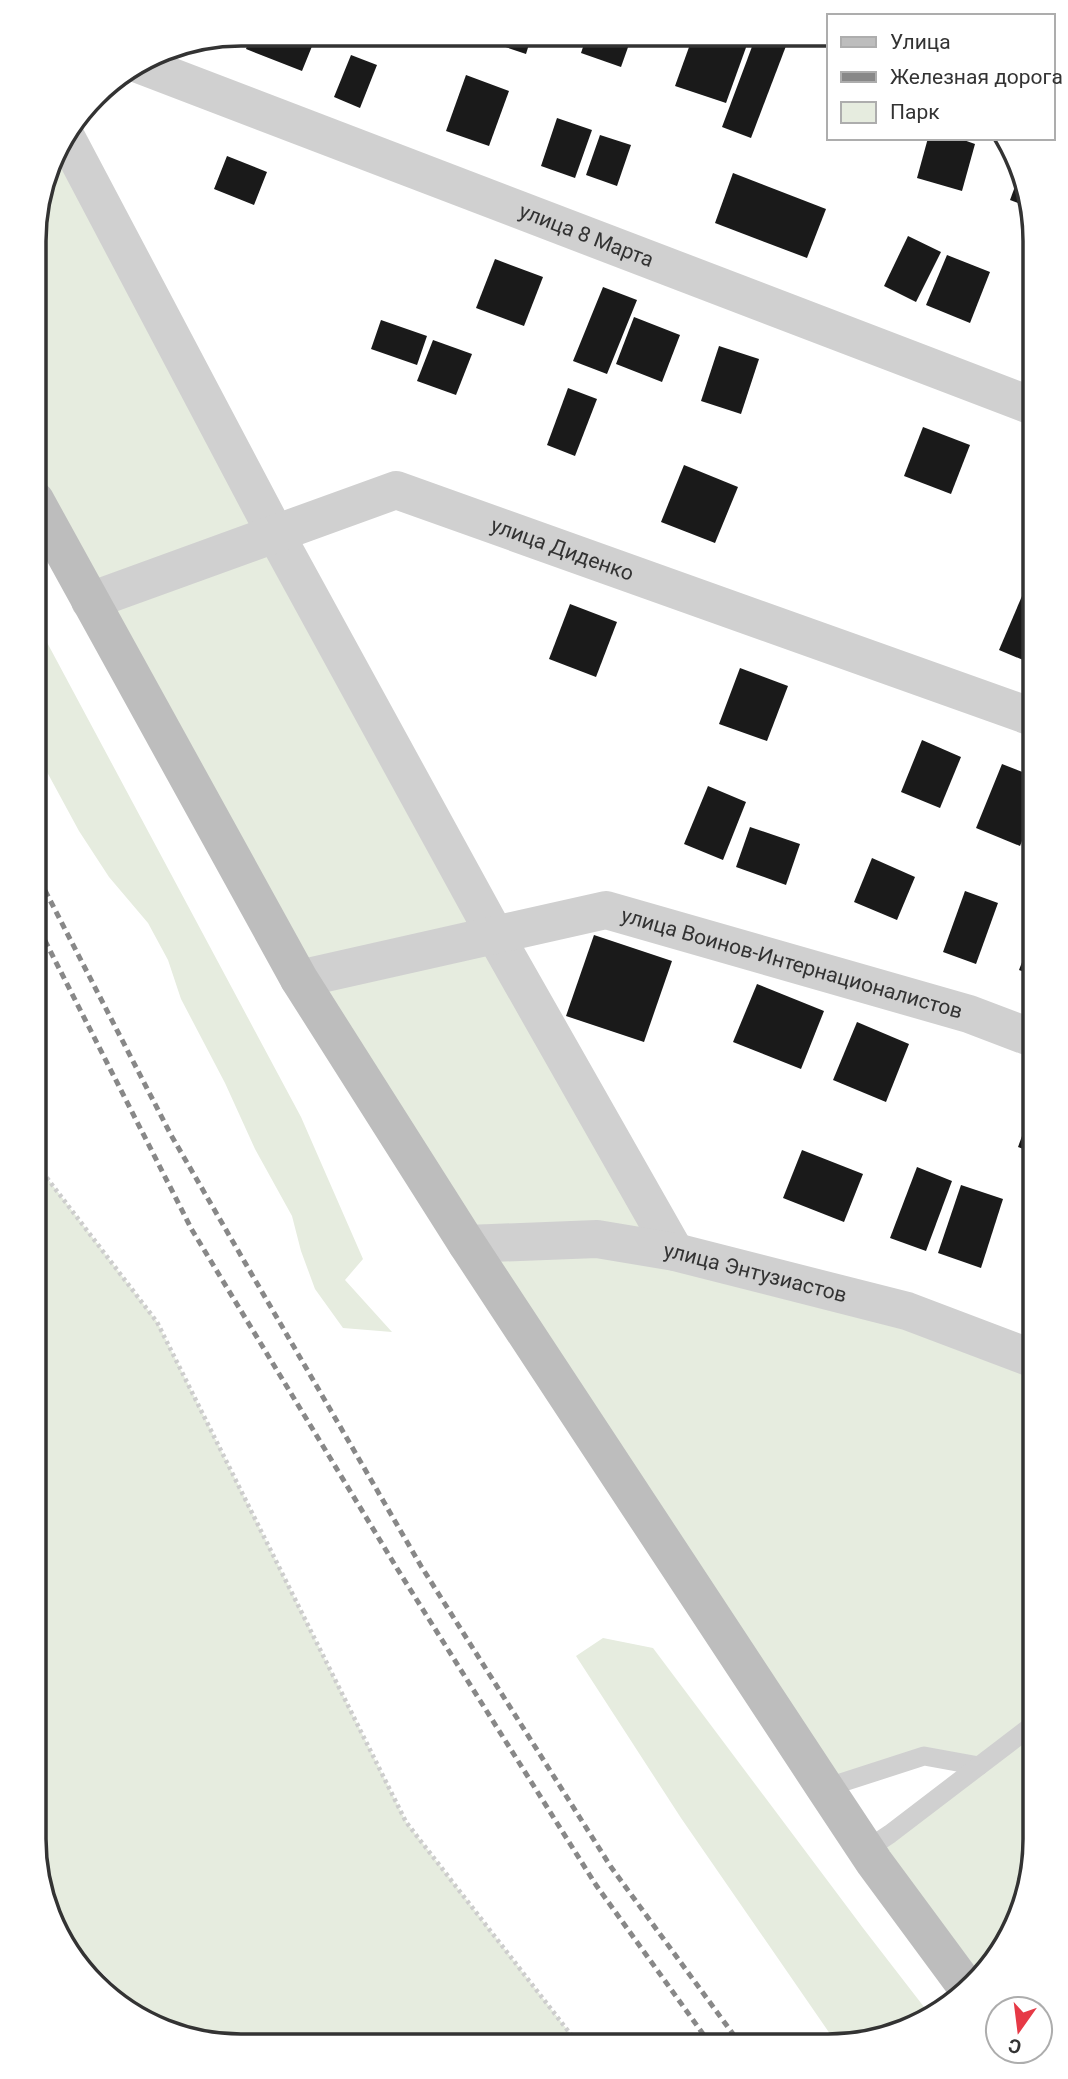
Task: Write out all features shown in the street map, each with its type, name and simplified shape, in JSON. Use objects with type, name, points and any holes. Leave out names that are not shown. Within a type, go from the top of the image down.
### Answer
[{"type":"street","name":"улица 8 Марта","points":[[150,68],[1023,402]]},
{"type":"street","points":[[71,146],[275,533],[495,935],[675,1252]]},
{"type":"street","name":"улица Диденко","points":[[90,601],[396,490],[1023,714]]},
{"type":"street","points":[[46,520],[299,979],[467,1244],[866,1850],[961,1980]]},
{"type":"street","name":"улица Воинов-Интернационалистов","points":[[299,979],[606,910],[969,1014],[1023,1034]]},
{"type":"street","name":"улица Энтузиастов","points":[[467,1244],[597,1239],[675,1252],[907,1311],[1022,1355]]},
{"type":"lane","points":[[866,1850],[1022,1733]]},
{"type":"lane","points":[[825,1788],[924,1756],[979,1766]]},
{"type":"path","points":[[46,1177],[157,1322],[406,1822],[570,2034]]},
{"type":"green space","points":[[62,162],[675,1252],[1022,1356],[1022,1851],[1019,1876],[1008,1913],[982,1957],[961,1980],[866,1850],[977,1766],[924,1756],[825,1788],[467,1244],[46,518],[47,215]]},
{"type":"green space","points":[[46,641],[301,1117],[363,1259],[345,1280],[392,1332],[343,1328],[315,1289],[292,1216],[255,1149],[225,1083],[181,999],[168,960],[148,923],[109,877],[79,831],[46,770]]},
{"type":"green space","points":[[46,1177],[157,1322],[406,1822],[570,2034],[215,2032],[166,2019],[124,1995],[78,1947],[56,1901],[47,1864]]},
{"type":"green space","points":[[603,1638],[653,1648],[924,2007],[878,2027],[830,2034],[681,1818],[576,1656]]},
{"type":"building","points":[[247,46],[312,46],[302,71],[246,49]]},
{"type":"building","points":[[502,46],[529,46],[526,54]]},
{"type":"building","points":[[583,46],[628,46],[621,67],[581,53]]},
{"type":"building","points":[[689,46],[747,46],[726,103],[675,86]]},
{"type":"building","points":[[752,46],[786,46],[751,138],[722,127]]},
{"type":"building","points":[[351,55],[377,65],[360,108],[334,97]]},
{"type":"building","points":[[466,75],[509,91],[489,146],[446,131]]},
{"type":"building","points":[[557,118],[592,130],[575,178],[541,166]]},
{"type":"building","points":[[600,135],[631,145],[617,186],[586,175]]},
{"type":"building","points":[[927,140],[964,140],[975,144],[962,191],[917,178]]},
{"type":"building","points":[[227,156],[267,172],[254,205],[214,189]]},
{"type":"building","points":[[733,173],[826,209],[807,258],[715,223]]},
{"type":"building","points":[[1015,187],[1019,203],[1010,200]]},
{"type":"building","points":[[908,236],[941,252],[916,302],[884,286]]},
{"type":"building","points":[[947,255],[990,272],[970,323],[926,305]]},
{"type":"building","points":[[495,259],[543,277],[524,326],[476,308]]},
{"type":"building","points":[[603,287],[637,300],[607,374],[573,361]]},
{"type":"building","points":[[634,317],[680,335],[662,382],[616,364]]},
{"type":"building","points":[[381,320],[427,336],[417,365],[371,349]]},
{"type":"building","points":[[433,340],[472,354],[456,395],[417,381]]},
{"type":"building","points":[[719,346],[759,359],[741,414],[701,401]]},
{"type":"building","points":[[568,388],[597,399],[575,456],[547,445]]},
{"type":"building","points":[[923,427],[970,445],[951,494],[904,476]]},
{"type":"building","points":[[684,465],[738,487],[715,543],[661,522]]},
{"type":"building","points":[[1022,596],[1023,596],[1023,660],[999,650]]},
{"type":"building","points":[[570,604],[617,622],[596,677],[549,659]]},
{"type":"building","points":[[740,668],[788,686],[767,741],[719,724]]},
{"type":"building","points":[[922,740],[961,757],[940,808],[901,792]]},
{"type":"building","points":[[1002,764],[1023,772],[1023,840],[1020,846],[976,828]]},
{"type":"building","points":[[708,786],[746,802],[723,860],[684,844]]},
{"type":"building","points":[[750,827],[800,844],[786,885],[736,867]]},
{"type":"building","points":[[872,858],[915,877],[897,920],[854,902]]},
{"type":"building","points":[[965,891],[998,903],[976,964],[943,952]]},
{"type":"building","points":[[594,935],[672,961],[644,1042],[566,1016]]},
{"type":"building","points":[[757,984],[824,1011],[801,1069],[733,1042]]},
{"type":"building","points":[[857,1022],[909,1044],[886,1102],[833,1080]]},
{"type":"building","points":[[1022,1135],[1022,1149],[1018,1147]]},
{"type":"building","points":[[802,1150],[863,1174],[844,1222],[783,1198]]},
{"type":"building","points":[[917,1167],[952,1181],[926,1251],[890,1238]]},
{"type":"building","points":[[961,1185],[1003,1199],[981,1268],[938,1253]]},
{"type":"railway","points":[[46,892],[171,1135],[421,1566],[611,1867],[733,2034]]},
{"type":"railway","points":[[46,943],[192,1230],[398,1570],[596,1885],[703,2034]]}]
